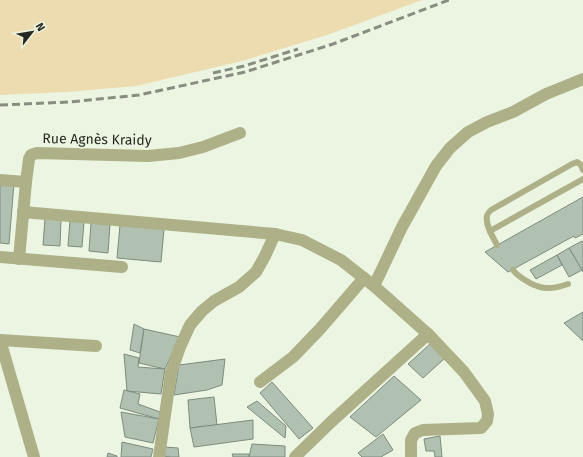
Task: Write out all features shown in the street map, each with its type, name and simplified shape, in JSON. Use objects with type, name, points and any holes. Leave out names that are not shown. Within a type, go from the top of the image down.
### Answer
[{"type":"street","points":[[374,286],[402,227],[436,166],[450,148],[468,132],[513,112],[546,94],[583,78]]},
{"type":"street","name":"Rue Agnès Kraidy","points":[[19,259],[26,182],[29,159],[31,155],[37,153],[148,156],[179,153],[240,133]]},
{"type":"street","points":[[0,180],[26,182]]},
{"type":"street","points":[[23,212],[275,234],[302,240],[341,260],[374,286],[428,334],[464,372],[485,401],[488,414],[487,421],[481,428],[423,430],[415,433],[411,440],[411,457]]},
{"type":"street","points":[[159,457],[172,373],[180,347],[190,325],[202,311],[214,301],[239,287],[256,272],[275,234]]},
{"type":"street","points":[[0,257],[122,267]]},
{"type":"street","points":[[260,382],[292,357],[364,278]]},
{"type":"street","points":[[295,457],[330,422],[428,334]]},
{"type":"street","points":[[34,457],[0,340],[96,346]]},
{"type":"lane","points":[[497,245],[487,223],[487,215],[491,210],[572,164],[577,162],[583,170]]},
{"type":"lane","points":[[490,231],[583,179]]},
{"type":"lane","points":[[513,270],[530,284],[539,287],[548,289],[557,288],[568,284]]},
{"type":"shaded area","points":[[0,0],[422,0],[330,34],[242,61],[136,86],[67,92],[0,95]]},
{"type":"building","points":[[0,182],[14,183],[9,244],[0,243]]},
{"type":"building","points":[[583,197],[583,234],[575,238],[574,236],[508,272],[485,252]]},
{"type":"building","points":[[45,218],[61,219],[60,246],[43,245]]},
{"type":"building","points":[[70,220],[84,222],[82,247],[68,246]]},
{"type":"building","points":[[91,223],[110,224],[108,253],[89,251]]},
{"type":"building","points":[[120,225],[164,229],[161,262],[117,258]]},
{"type":"building","points":[[582,241],[583,243],[583,272],[569,248]]},
{"type":"building","points":[[569,248],[582,270],[569,277],[557,255]]},
{"type":"building","points":[[557,255],[562,265],[536,279],[530,270]]},
{"type":"building","points":[[583,312],[583,341],[564,323]]},
{"type":"building","points":[[134,324],[144,329],[140,353],[130,350]]},
{"type":"building","points":[[144,329],[180,337],[165,369],[139,363]]},
{"type":"building","points":[[430,344],[444,359],[423,378],[408,364]]},
{"type":"building","points":[[124,354],[139,358],[138,367],[165,369],[161,394],[127,391]]},
{"type":"building","points":[[225,359],[222,385],[207,390],[174,395],[179,365]]},
{"type":"building","points":[[394,376],[421,400],[376,437],[350,417]]},
{"type":"building","points":[[272,382],[313,428],[299,439],[260,393]]},
{"type":"building","points":[[124,390],[140,394],[138,404],[160,412],[159,419],[120,408]]},
{"type":"building","points":[[214,397],[217,425],[190,428],[188,400]]},
{"type":"building","points":[[257,401],[286,426],[285,438],[247,407]]},
{"type":"building","points":[[121,412],[159,419],[153,443],[125,437]]},
{"type":"building","points":[[253,420],[253,439],[194,447],[190,428]]},
{"type":"building","points":[[383,434],[393,450],[381,457],[362,457],[358,453]]},
{"type":"building","points":[[440,436],[442,457],[435,457],[434,451],[426,451],[424,439]]},
{"type":"building","points":[[122,442],[153,449],[151,457],[121,457]]},
{"type":"building","points":[[252,444],[285,446],[285,457],[249,457]]},
{"type":"building","points":[[164,447],[178,448],[179,457],[165,457]]},
{"type":"building","points":[[108,453],[117,456],[117,457],[107,457]]},
{"type":"building","points":[[232,454],[249,454],[249,457],[233,457]]},
{"type":"railway","points":[[0,105],[69,102],[139,95],[245,72],[333,44],[449,0]]},
{"type":"railway","points":[[213,73],[244,66],[298,49]]}]
